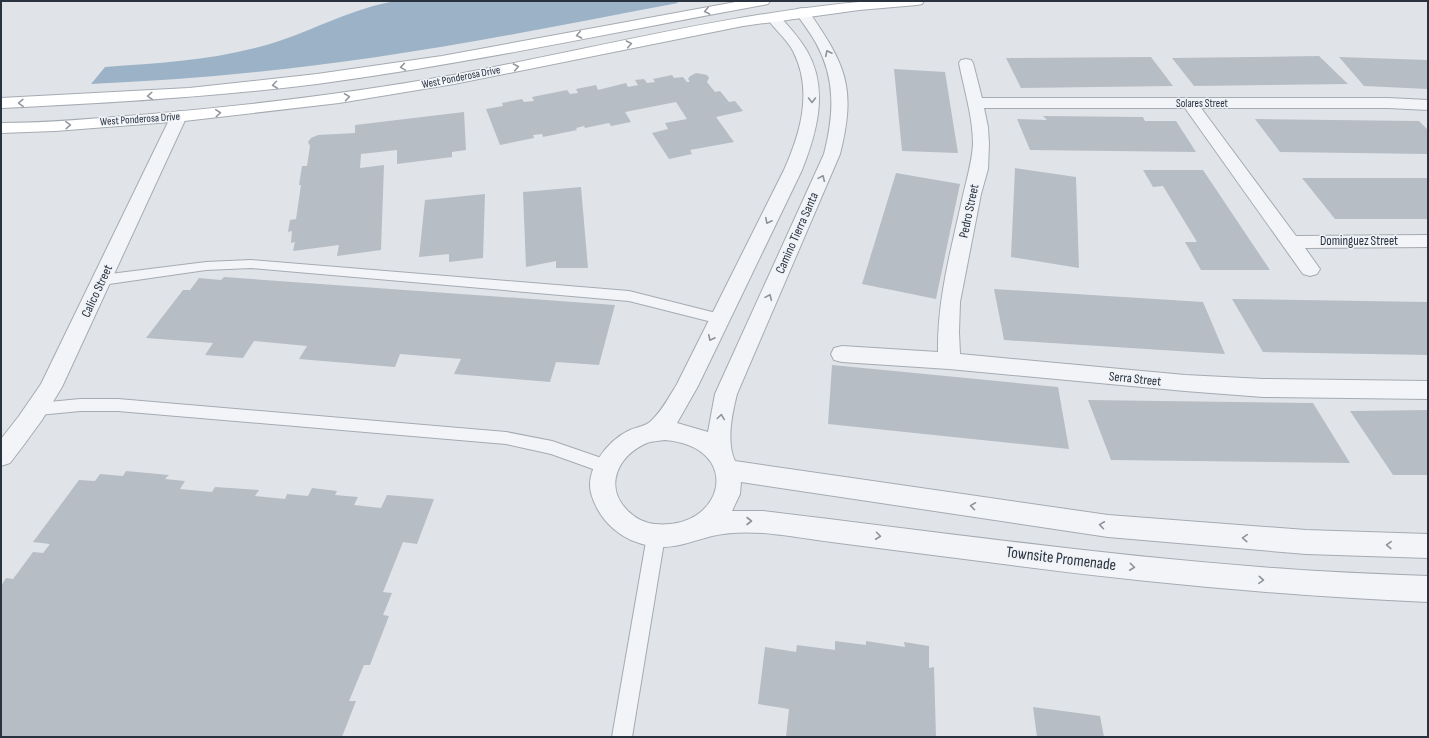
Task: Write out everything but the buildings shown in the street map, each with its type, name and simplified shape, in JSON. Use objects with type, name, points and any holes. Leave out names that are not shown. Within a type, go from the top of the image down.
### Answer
[{"type":"main road","name":"West Ponderosa Drive","points":[[1,103],[189,93],[259,86],[380,70],[760,1]]},
{"type":"main road","points":[[760,1],[773,17]]},
{"type":"main road","name":"West Ponderosa Drive","points":[[1,128],[179,116],[310,102],[383,91],[773,17],[798,7],[917,1]]},
{"type":"main road","points":[[179,116],[189,93]]},
{"type":"street","name":"Camino Tierra Santa","points":[[724,463],[719,438],[720,423],[726,394],[832,154],[838,133],[841,112],[840,93],[836,75],[823,43],[798,7]]},
{"type":"street","points":[[656,432],[672,411],[687,386],[802,149],[809,129],[812,109],[812,92],[809,76],[797,46],[789,34],[773,17]]},
{"type":"street","name":"Pedro Street","points":[[949,360],[948,332],[950,302],[972,194],[979,169],[981,144],[980,127],[966,63]]},
{"type":"street","name":"Solares Street","points":[[975,103],[1388,103],[1428,105]]},
{"type":"street","points":[[1190,103],[1310,269]]},
{"type":"street","name":"Calico Street","points":[[1,456],[39,409],[51,387],[179,116]]},
{"type":"street","name":"Dominguez Street","points":[[1290,242],[1428,241]]},
{"type":"street","name":"Serra Street","points":[[842,354],[949,360],[1208,385],[1308,389],[1428,390]]},
{"type":"street","points":[[674,431],[692,435],[708,444],[724,463],[729,487],[724,503],[712,517],[696,528],[677,535],[656,536],[636,531],[620,521],[608,508],[602,492],[603,476],[610,460],[622,447],[638,437],[656,432],[674,431]]},
{"type":"street","points":[[724,463],[1108,526],[1306,542],[1428,546]]},
{"type":"street","name":"Townsite Promenade","points":[[696,528],[729,522],[763,522],[1117,566],[1223,577],[1428,589]]},
{"type":"lane","points":[[102,280],[206,266],[251,264],[629,296],[720,319]]},
{"type":"lane","points":[[39,409],[80,405],[118,405],[506,438],[552,448],[607,467]]},
{"type":"lane","points":[[622,737],[656,536]]},
{"type":"water","points":[[396,1],[676,1],[678,3],[490,38],[341,62],[270,71],[91,84],[105,67],[190,60],[252,49],[288,38],[364,9]]}]
